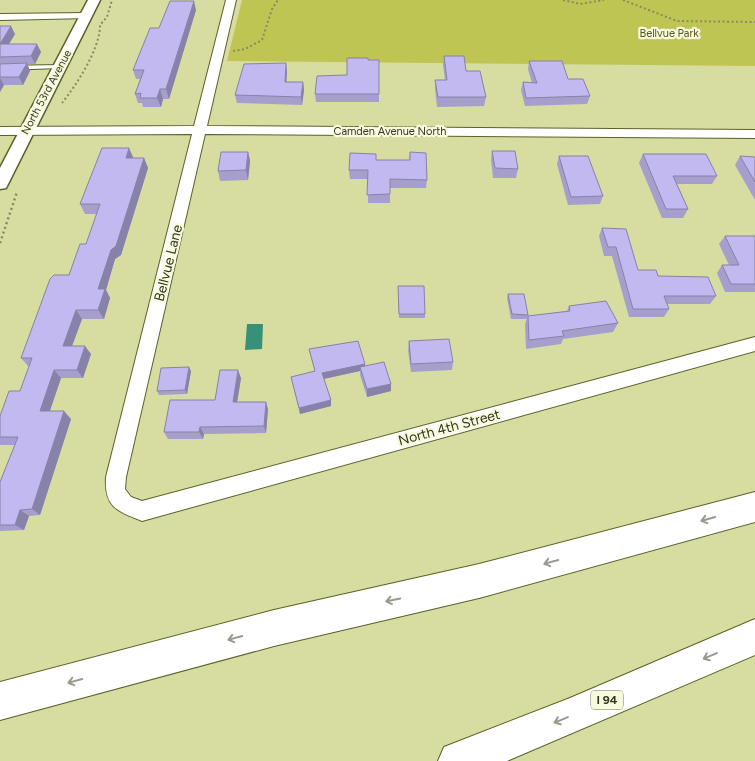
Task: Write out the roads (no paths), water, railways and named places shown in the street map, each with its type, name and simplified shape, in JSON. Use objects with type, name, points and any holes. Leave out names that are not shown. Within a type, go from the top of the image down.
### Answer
[{"type":"highway","points":[[0,701],[274,628],[479,581],[755,506]]},
{"type":"highway","name":"I 94","points":[[458,761],[574,715],[755,637]]},
{"type":"street","name":"North 53rd Avenue","points":[[0,184],[94,0]]},
{"type":"street","name":"Bellvue Lane","points":[[142,511],[124,504],[115,492],[116,476],[231,0]]},
{"type":"street","points":[[0,17],[85,16]]},
{"type":"street","name":"Camden Avenue North","points":[[0,131],[201,130],[755,134]]},
{"type":"street","name":"North 4th Street","points":[[142,511],[755,344]]},
{"type":"lane","points":[[0,68],[60,67]]},
{"type":"water","points":[[247,324],[263,324],[262,349],[245,350]]},
{"type":"park label","name":"Bellvue Park","points":[[669,33]]}]
